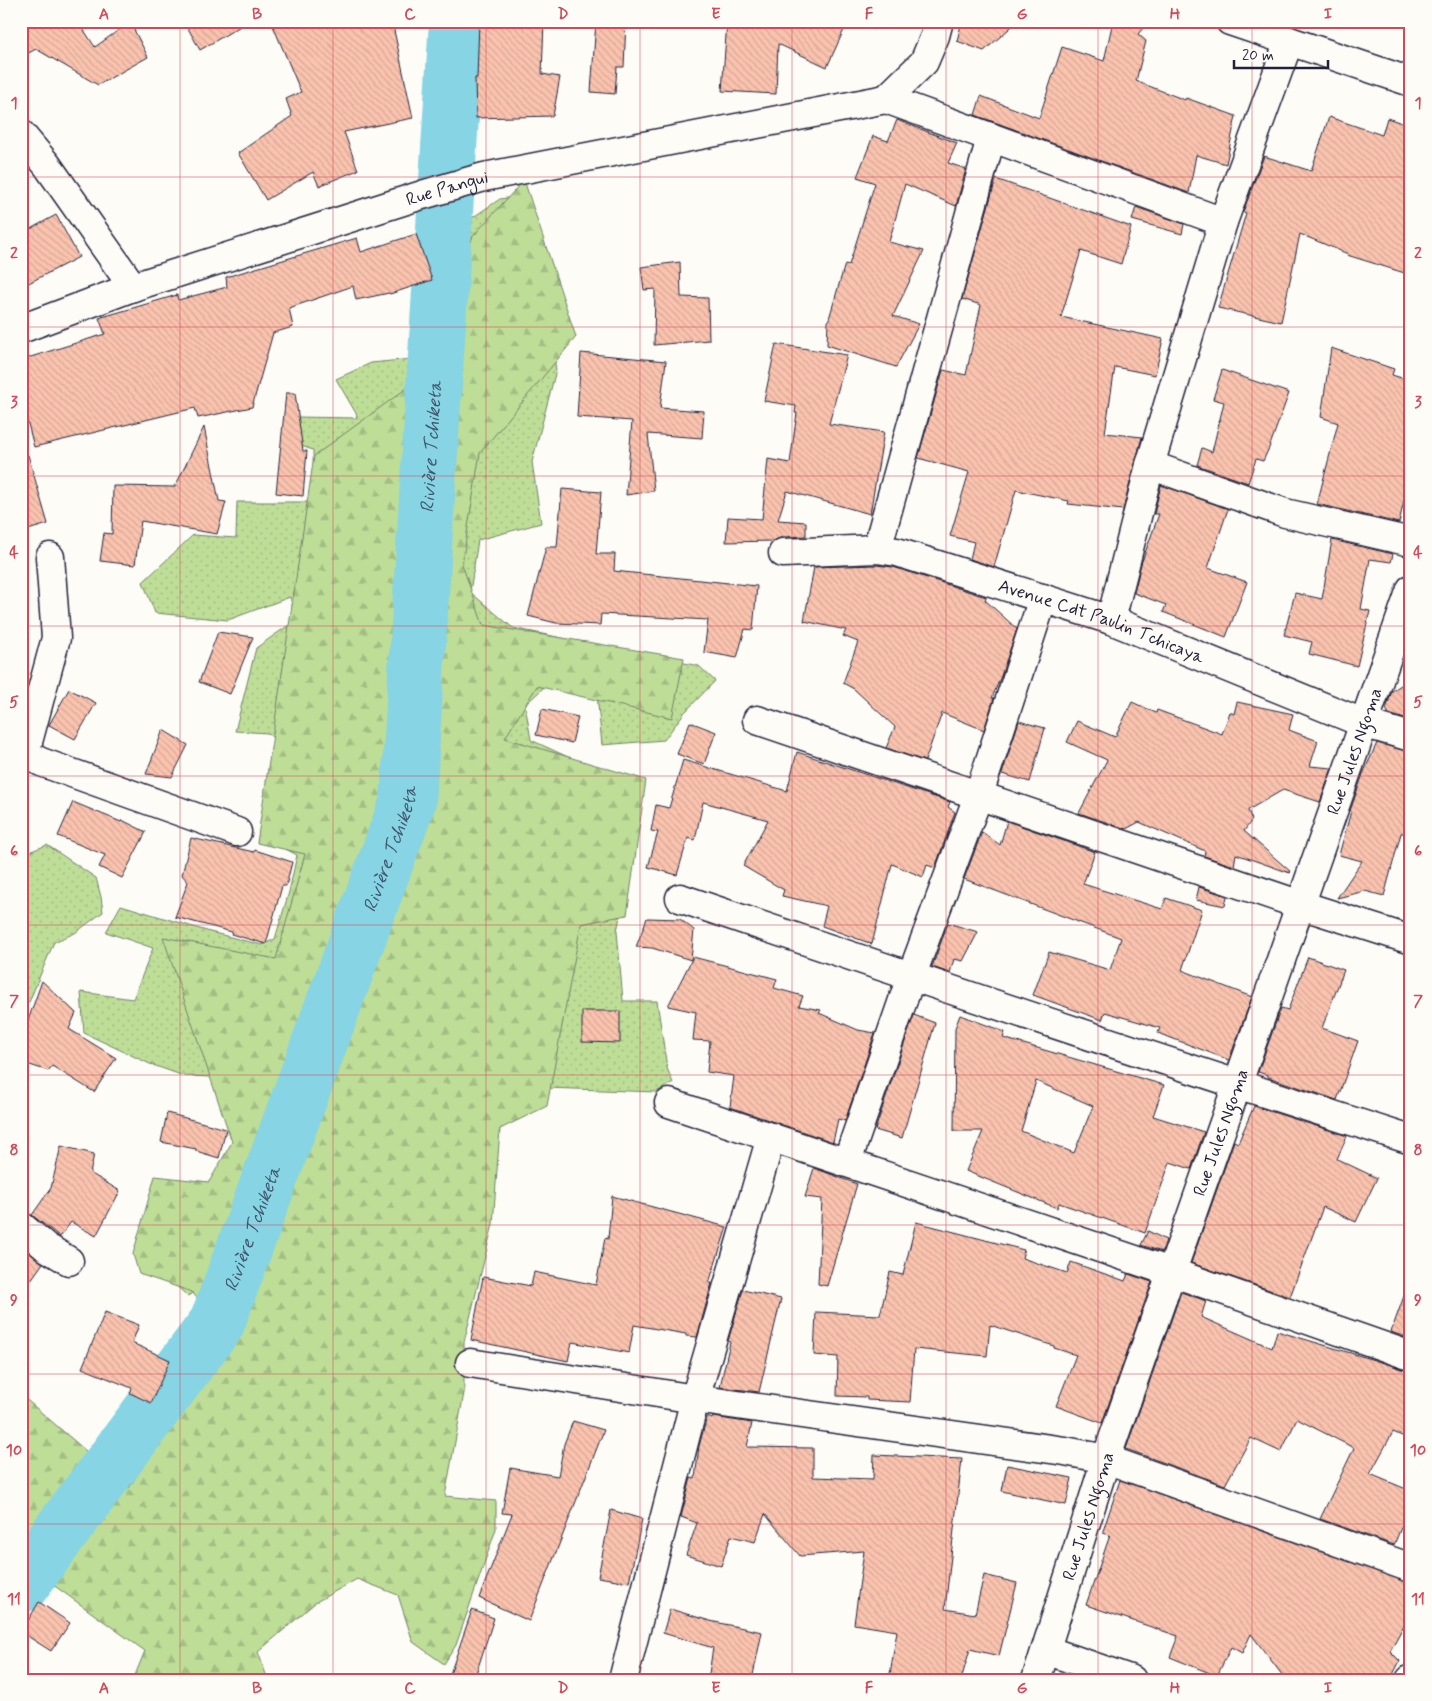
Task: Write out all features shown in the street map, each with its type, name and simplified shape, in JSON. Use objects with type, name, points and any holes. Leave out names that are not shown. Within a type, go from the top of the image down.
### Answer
[{"type":"street","points":[[939,21],[924,62],[886,99],[1223,222]]},
{"type":"street","points":[[1230,21],[1411,82]]},
{"type":"street","points":[[1111,620],[1150,465],[1223,222],[1289,42]]},
{"type":"street","name":"Rue Pangui","points":[[21,329],[133,287],[484,177],[886,99]]},
{"type":"street","points":[[21,134],[47,165],[133,287]]},
{"type":"street","points":[[876,549],[991,138]]},
{"type":"street","points":[[1150,465],[1285,513],[1411,542]]},
{"type":"street","name":"Avenue Cdt Paulin Tchicaya","points":[[783,553],[876,549],[897,552],[1111,620],[1363,723],[1411,737]]},
{"type":"street","points":[[50,557],[56,638],[23,753],[41,762],[236,832]]},
{"type":"street","name":"Rue Jules Ngoma","points":[[1036,1680],[1106,1459],[1411,589]]},
{"type":"street","points":[[847,1162],[911,977],[979,794],[1043,598]]},
{"type":"street","points":[[757,720],[1301,905],[1411,940]]},
{"type":"street","points":[[680,898],[911,977],[1411,1140]]},
{"type":"street","points":[[669,1103],[1171,1272],[1411,1356]]},
{"type":"street","points":[[623,1680],[695,1399],[771,1137]]},
{"type":"street","points":[[21,1226],[46,1247],[69,1261]]},
{"type":"street","points":[[470,1363],[695,1399],[1065,1451],[1106,1459],[1411,1568]]},
{"type":"street","points":[[1046,1650],[1132,1680]]},
{"type":"green space","points":[[524,180],[576,337],[480,453],[462,564],[483,625],[684,658],[672,718],[537,686],[505,738],[646,780],[627,915],[581,924],[547,1106],[500,1129],[493,1224],[464,1342],[464,1393],[445,1496],[496,1501],[496,1529],[456,1645],[444,1664],[413,1642],[398,1595],[357,1579],[316,1602],[258,1652],[268,1680],[133,1680],[145,1651],[45,1579],[21,1615],[21,1395],[129,1488],[225,1333],[192,1292],[139,1274],[133,1254],[155,1176],[209,1182],[232,1142],[163,937],[276,959],[305,854],[257,843],[314,456],[422,377],[473,236]]},
{"type":"green space","points":[[528,195],[556,370],[532,462],[541,523],[478,540],[470,592],[513,628],[699,666],[715,681],[684,713],[664,740],[602,745],[597,695],[560,672],[525,705],[531,740],[592,768],[633,855],[617,931],[623,1001],[657,1001],[667,1068],[673,1083],[656,1092],[465,1085],[217,1282],[187,1296],[142,1253],[233,1170],[241,1078],[184,1076],[150,1064],[84,1033],[81,992],[133,999],[153,948],[106,932],[121,905],[210,932],[262,945],[275,939],[289,892],[297,855],[278,845],[287,753],[268,733],[235,731],[256,648],[296,620],[290,597],[228,620],[155,613],[143,582],[193,535],[236,538],[237,502],[314,502],[313,450],[287,441],[296,417],[356,418],[357,415],[336,379],[371,363],[432,357],[463,224],[500,199]]},
{"type":"green space","points":[[47,845],[96,878],[103,912],[75,933],[54,942],[29,1002],[21,1002],[21,855]]},
{"type":"building","points":[[21,21],[78,21],[95,47],[130,22],[148,57],[98,85],[36,49],[21,57]]},
{"type":"building","points":[[184,21],[249,21],[200,50]]},
{"type":"building","points":[[271,21],[392,21],[413,118],[344,132],[358,170],[319,186],[313,172],[266,200],[238,153],[292,116],[286,99],[301,92]]},
{"type":"building","points":[[479,21],[544,21],[542,74],[560,77],[553,116],[476,118],[475,78],[477,78]]},
{"type":"building","points":[[596,21],[626,21],[624,67],[617,67],[615,94],[591,92]]},
{"type":"building","points":[[727,21],[848,21],[827,67],[778,44],[776,94],[722,91]]},
{"type":"building","points":[[962,21],[1018,21],[984,51],[957,41]]},
{"type":"building","points":[[1113,21],[1149,21],[1138,34],[1146,41],[1136,81],[1185,100],[1186,98],[1236,116],[1226,164],[1196,155],[1189,193],[975,115],[981,96],[1039,118],[1062,47],[1104,61]]},
{"type":"building","points":[[1329,117],[1382,135],[1387,118],[1411,126],[1411,275],[1347,255],[1300,234],[1281,322],[1218,308],[1246,213],[1243,212],[1264,156],[1311,171]]},
{"type":"building","points":[[897,120],[957,143],[948,163],[966,169],[956,206],[905,184],[889,242],[924,251],[893,316],[919,324],[896,367],[827,345],[828,322],[845,264],[849,265],[875,183],[857,177],[873,136],[888,141]]},
{"type":"building","points":[[996,179],[1131,227],[1121,264],[1081,251],[1061,317],[1163,339],[1155,375],[1115,367],[1105,433],[1142,437],[1123,510],[1068,504],[1069,501],[1016,490],[994,567],[970,559],[974,542],[950,536],[969,472],[918,458],[943,370],[966,375],[981,305],[962,299]]},
{"type":"building","points":[[1136,207],[1184,224],[1182,234],[1132,220]]},
{"type":"building","points":[[56,215],[79,257],[21,287],[21,234]]},
{"type":"building","points":[[416,234],[432,280],[390,294],[356,300],[353,286],[289,308],[293,327],[273,333],[252,407],[198,418],[195,408],[34,447],[21,405],[21,360],[105,334],[99,318],[177,295],[178,300],[227,287],[226,277],[357,238],[361,252]]},
{"type":"building","points":[[680,262],[681,297],[708,298],[709,340],[654,345],[655,289],[644,290],[641,267]]},
{"type":"building","points":[[776,344],[847,355],[829,424],[884,432],[870,514],[787,491],[778,520],[806,522],[806,536],[782,537],[773,541],[726,542],[728,517],[762,519],[768,459],[790,463],[797,413],[795,413],[796,406],[764,401]]},
{"type":"building","points":[[1331,348],[1394,369],[1392,375],[1411,381],[1411,469],[1399,523],[1317,504],[1338,423],[1321,417]]},
{"type":"building","points":[[581,353],[666,361],[660,408],[704,411],[702,438],[648,434],[654,491],[626,495],[632,421],[577,417]]},
{"type":"building","points":[[1222,370],[1289,393],[1269,448],[1263,461],[1256,459],[1248,483],[1197,465],[1202,448],[1212,452],[1224,402],[1213,399]]},
{"type":"building","points":[[286,393],[295,393],[303,451],[307,451],[303,496],[276,493]]},
{"type":"building","points":[[204,427],[219,501],[226,502],[217,534],[141,521],[135,565],[100,561],[104,533],[112,534],[113,486],[175,487]]},
{"type":"building","points":[[28,455],[48,524],[21,532],[21,456]]},
{"type":"building","points":[[1161,485],[1228,509],[1208,568],[1247,582],[1226,637],[1163,612],[1166,605],[1134,593],[1141,564],[1159,514],[1154,514]]},
{"type":"building","points":[[562,489],[601,492],[596,554],[615,554],[614,571],[757,586],[753,630],[745,629],[737,658],[704,652],[708,620],[601,614],[600,625],[556,623],[528,616],[546,547],[557,547]]},
{"type":"building","points":[[1332,540],[1393,554],[1391,562],[1370,559],[1361,609],[1370,611],[1357,666],[1309,654],[1312,642],[1284,635],[1295,593],[1322,599]]},
{"type":"building","points":[[876,565],[893,567],[986,597],[985,600],[1017,629],[992,698],[994,698],[984,730],[942,713],[925,761],[886,748],[895,727],[854,689],[843,683],[858,642],[843,636],[846,630],[804,621],[814,567]]},
{"type":"building","points":[[218,632],[253,637],[230,694],[199,682]]},
{"type":"building","points":[[1411,669],[1411,721],[1389,714],[1386,709],[1392,691],[1404,683]]},
{"type":"building","points":[[69,689],[96,703],[75,739],[49,725]]},
{"type":"building","points":[[1132,702],[1156,713],[1157,710],[1222,734],[1230,712],[1234,714],[1237,702],[1293,714],[1289,730],[1318,741],[1310,766],[1332,768],[1320,802],[1283,790],[1248,810],[1252,820],[1244,831],[1290,873],[1236,854],[1234,866],[1204,856],[1205,851],[1139,822],[1126,829],[1079,813],[1107,760],[1067,742],[1077,721],[1115,737]]},
{"type":"building","points":[[542,709],[578,717],[572,743],[536,735]]},
{"type":"building","points":[[1019,721],[1045,728],[1030,782],[1002,774]]},
{"type":"building","points":[[690,722],[716,732],[704,764],[677,754]]},
{"type":"building","points":[[163,730],[188,745],[172,777],[146,774]]},
{"type":"building","points":[[1377,743],[1411,752],[1411,833],[1401,833],[1384,896],[1365,891],[1337,898],[1362,861],[1339,855],[1350,811],[1363,774]]},
{"type":"building","points":[[797,752],[950,802],[948,807],[955,812],[935,868],[927,865],[923,877],[892,864],[872,944],[822,926],[827,906],[782,896],[784,890],[743,866],[768,820],[703,802],[695,840],[688,838],[677,875],[648,867],[658,832],[651,831],[656,805],[669,808],[683,760],[787,791]]},
{"type":"building","points":[[73,802],[121,822],[122,820],[146,832],[122,878],[99,867],[105,855],[58,836]]},
{"type":"building","points":[[1007,821],[1095,852],[1083,884],[1162,909],[1166,898],[1202,910],[1182,970],[1252,997],[1229,1060],[1158,1033],[1160,1028],[1105,1012],[1102,1020],[1033,995],[1049,952],[1110,970],[1121,938],[964,879],[982,832],[1000,845]]},
{"type":"building","points":[[191,838],[254,852],[255,850],[292,862],[286,886],[282,886],[266,944],[231,934],[232,932],[175,917],[188,882],[182,875]]},
{"type":"building","points":[[1199,887],[1227,896],[1225,906],[1196,900]]},
{"type":"building","points":[[647,918],[680,919],[694,930],[691,960],[652,948],[636,947]]},
{"type":"building","points":[[948,923],[978,932],[963,961],[954,959],[950,973],[932,967]]},
{"type":"building","points":[[693,957],[777,979],[774,988],[803,996],[799,1006],[821,1010],[819,1013],[858,1030],[875,1033],[845,1121],[838,1119],[833,1142],[730,1107],[734,1076],[707,1072],[710,1041],[693,1040],[696,1012],[668,1006]]},
{"type":"building","points":[[1308,957],[1344,970],[1322,1028],[1358,1041],[1337,1100],[1258,1072],[1281,1008],[1288,1010]]},
{"type":"building","points":[[42,981],[76,1013],[69,1029],[116,1058],[94,1092],[52,1066],[48,1071],[21,1062],[21,1040]]},
{"type":"building","points":[[582,1011],[620,1011],[620,1043],[582,1042]]},
{"type":"building","points":[[914,1015],[935,1023],[902,1138],[875,1130]]},
{"type":"building","points":[[960,1015],[1005,1032],[1003,1038],[1164,1085],[1153,1116],[1204,1132],[1191,1169],[1170,1162],[1145,1233],[1059,1203],[1057,1208],[966,1171],[983,1131],[954,1131],[955,1028]],"holes":[[[1036,1081],[1093,1106],[1074,1153],[1021,1131]]]},
{"type":"building","points":[[1254,1106],[1347,1136],[1337,1159],[1377,1178],[1356,1222],[1323,1207],[1290,1297],[1191,1263],[1234,1141],[1238,1143]]},
{"type":"building","points":[[167,1113],[226,1129],[219,1158],[196,1151],[196,1149],[161,1142]]},
{"type":"building","points":[[61,1146],[94,1154],[90,1173],[120,1191],[96,1236],[71,1222],[60,1237],[32,1215],[51,1188]]},
{"type":"building","points":[[814,1168],[857,1184],[827,1286],[818,1284],[822,1199],[805,1197]]},
{"type":"building","points":[[612,1196],[727,1227],[709,1283],[712,1283],[697,1337],[634,1325],[629,1353],[572,1342],[568,1361],[471,1340],[483,1277],[531,1286],[534,1272],[596,1285],[605,1238],[608,1239]]},
{"type":"building","points":[[916,1222],[1024,1250],[1022,1258],[1067,1273],[1071,1262],[1125,1281],[1128,1274],[1152,1282],[1102,1423],[1056,1406],[1076,1355],[990,1325],[987,1356],[914,1349],[910,1402],[867,1400],[867,1397],[837,1396],[838,1357],[814,1355],[816,1312],[880,1315],[890,1272],[903,1275]]},
{"type":"building","points":[[1148,1231],[1166,1240],[1162,1252],[1141,1245]]},
{"type":"building","points":[[21,1247],[43,1263],[21,1294]]},
{"type":"building","points":[[1408,1285],[1411,1286],[1411,1339],[1391,1332]]},
{"type":"building","points":[[743,1290],[781,1299],[759,1392],[720,1387],[730,1342],[728,1341]]},
{"type":"building","points":[[1181,1292],[1206,1301],[1201,1317],[1272,1348],[1277,1331],[1411,1371],[1411,1440],[1393,1432],[1370,1474],[1411,1491],[1411,1503],[1394,1545],[1320,1519],[1354,1448],[1297,1419],[1281,1452],[1251,1438],[1225,1485],[1126,1449]]},
{"type":"building","points":[[105,1312],[139,1325],[132,1343],[170,1360],[151,1403],[130,1393],[132,1388],[82,1368]]},
{"type":"building","points":[[707,1417],[752,1423],[747,1447],[813,1448],[813,1477],[873,1479],[874,1455],[962,1459],[945,1609],[975,1614],[984,1575],[1017,1583],[999,1656],[970,1649],[961,1680],[889,1680],[897,1631],[854,1624],[864,1551],[800,1556],[765,1514],[755,1542],[731,1536],[721,1566],[686,1555],[697,1523],[681,1517],[691,1478],[695,1479],[699,1446]]},
{"type":"building","points":[[573,1421],[604,1430],[529,1621],[479,1598],[512,1514],[502,1513],[510,1468],[558,1476],[564,1444]]},
{"type":"building","points":[[1007,1465],[1072,1478],[1066,1505],[1002,1491]]},
{"type":"building","points":[[1120,1480],[1411,1583],[1411,1612],[1390,1651],[1400,1661],[1390,1680],[1286,1680],[1251,1634],[1242,1653],[1231,1647],[1217,1676],[1170,1657],[1178,1636],[1086,1605],[1110,1535],[1103,1533],[1103,1531]]},
{"type":"building","points":[[611,1510],[642,1519],[629,1582],[598,1577]]},
{"type":"building","points":[[39,1602],[70,1623],[51,1651],[21,1632]]},
{"type":"building","points":[[670,1609],[710,1621],[762,1632],[752,1680],[708,1680],[713,1648],[663,1633]]},
{"type":"building","points":[[472,1610],[494,1618],[474,1680],[448,1680]]},
{"type":"waterway","name":"Rivière Tchiketa","points":[[21,1585],[217,1323],[408,801],[457,21]]}]
